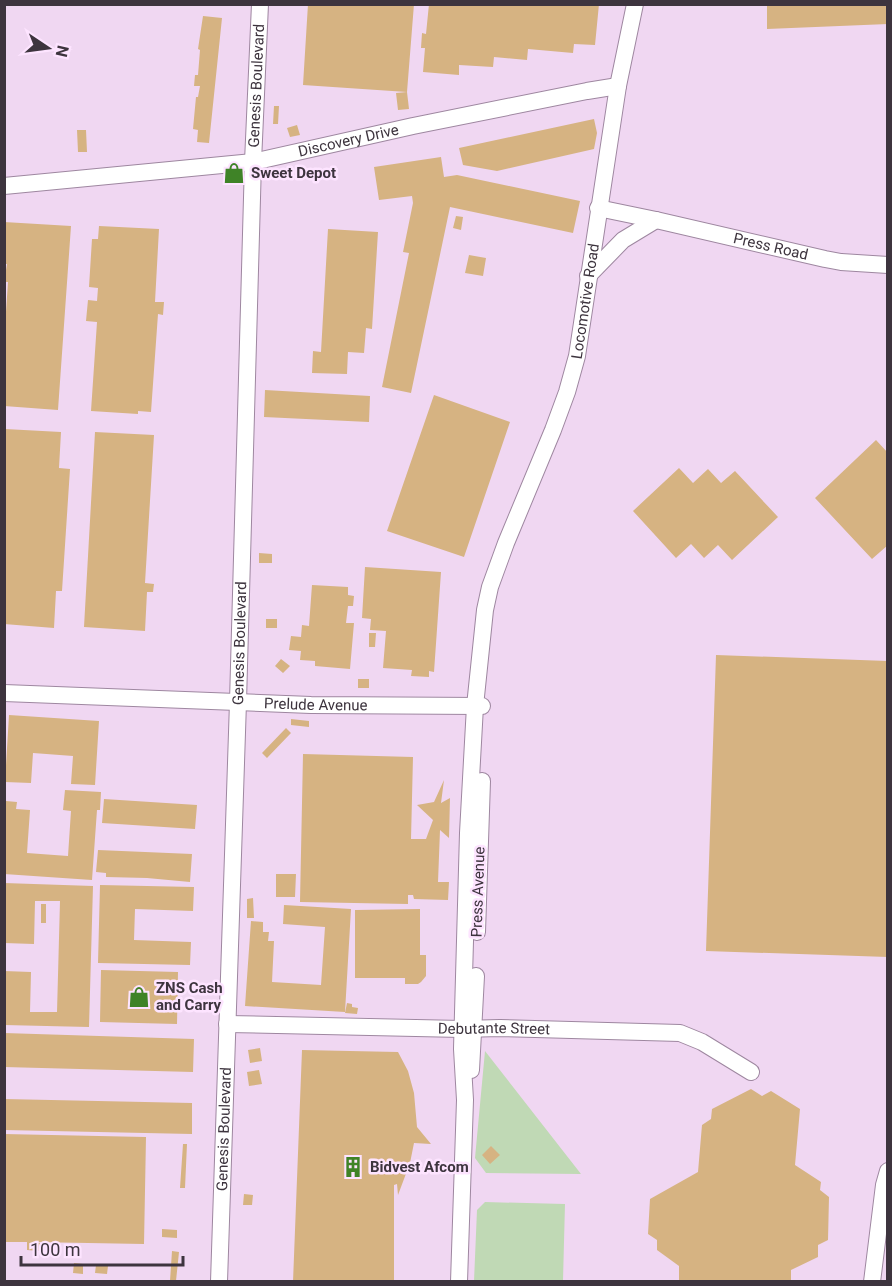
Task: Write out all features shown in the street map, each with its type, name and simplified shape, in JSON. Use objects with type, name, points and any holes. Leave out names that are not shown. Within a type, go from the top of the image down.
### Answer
[{"type":"street","name":"Genesis Boulevard","points":[[219,1281],[253,162],[260,4]]},
{"type":"street","name":"Locomotive Road","points":[[490,587],[567,392],[577,356],[618,86],[636,4]]},
{"type":"street","points":[[587,91],[625,55]]},
{"type":"street","name":"Discovery Drive","points":[[4,186],[253,162],[413,126],[618,86]]},
{"type":"street","name":"Press Road","points":[[598,208],[833,261],[888,265]]},
{"type":"street","points":[[588,276],[623,240],[656,220]]},
{"type":"street","name":"Press Avenue","points":[[459,1281],[465,1100],[471,1069],[479,684],[485,610],[490,587]]},
{"type":"street","name":"Prelude Avenue","points":[[4,693],[238,702],[479,706]]},
{"type":"street","name":"Press Avenue","points":[[470,1034],[475,997],[475,793]]},
{"type":"street","points":[[475,997],[488,1019],[500,1028]]},
{"type":"street","name":"Debutante Street","points":[[227,1024],[470,1034],[500,1028],[680,1033],[702,1042],[752,1072]]},
{"type":"street","points":[[872,1281],[884,1185],[888,1171]]},
{"type":"green space","points":[[485,1051],[581,1174],[486,1173],[475,1158]]},
{"type":"green space","points":[[485,1202],[565,1204],[563,1281],[474,1281],[477,1210]]},
{"type":"building","points":[[308,4],[414,4],[407,92],[303,85]]},
{"type":"building","points":[[429,4],[599,4],[595,45],[574,44],[573,53],[528,49],[527,60],[494,57],[493,67],[459,65],[459,75],[423,72],[425,48],[421,48],[422,33],[426,34]]},
{"type":"building","points":[[767,4],[888,4],[888,24],[767,29]]},
{"type":"building","points":[[203,16],[222,18],[209,143],[197,142],[198,130],[193,129],[196,97],[198,97],[200,86],[194,86],[195,75],[198,75],[200,50],[198,49]]},
{"type":"building","points":[[407,92],[409,109],[398,110],[396,93]]},
{"type":"building","points":[[274,106],[279,106],[278,124],[273,124]]},
{"type":"building","points":[[594,119],[597,133],[594,149],[497,171],[463,165],[459,148]]},
{"type":"building","points":[[297,125],[300,135],[290,137],[287,128]]},
{"type":"building","points":[[77,130],[86,130],[87,152],[78,152]]},
{"type":"building","points":[[441,157],[444,177],[457,175],[580,201],[573,233],[450,207],[411,393],[382,387],[409,253],[403,252],[413,203],[412,196],[379,200],[374,167]]},
{"type":"building","points":[[456,216],[463,217],[461,230],[453,228]]},
{"type":"building","points":[[4,222],[71,226],[58,410],[4,406],[4,341],[8,282],[4,282],[7,264],[4,264]]},
{"type":"building","points":[[99,226],[159,229],[155,302],[164,302],[163,315],[158,314],[151,412],[138,411],[138,414],[91,411],[97,322],[86,321],[88,300],[97,301],[98,288],[89,287],[92,239],[98,239]]},
{"type":"building","points":[[328,229],[378,232],[372,329],[366,328],[364,353],[348,352],[347,374],[312,373],[313,351],[321,352]]},
{"type":"building","points":[[469,255],[486,258],[483,276],[465,273]]},
{"type":"building","points":[[265,390],[370,396],[369,422],[264,417]]},
{"type":"building","points":[[434,395],[510,422],[464,557],[387,531]]},
{"type":"building","points":[[5,429],[61,432],[59,468],[70,469],[62,591],[56,591],[54,628],[4,624]]},
{"type":"building","points":[[95,432],[154,435],[145,583],[154,584],[153,592],[147,592],[145,631],[84,627]]},
{"type":"building","points":[[876,440],[888,453],[888,545],[872,559],[815,498]]},
{"type":"building","points":[[679,468],[693,483],[708,469],[721,483],[735,471],[778,517],[732,560],[718,545],[704,558],[691,544],[676,558],[633,511]]},
{"type":"building","points":[[259,553],[272,554],[272,563],[259,563]]},
{"type":"building","points":[[365,567],[441,572],[434,672],[429,671],[429,677],[411,676],[412,670],[383,668],[386,631],[370,630],[371,619],[362,618]]},
{"type":"building","points":[[312,585],[348,587],[348,595],[354,596],[353,606],[348,606],[346,623],[354,623],[350,669],[315,666],[315,661],[300,660],[301,651],[289,650],[291,636],[301,637],[302,625],[309,626]]},
{"type":"building","points":[[266,619],[277,619],[277,628],[266,628]]},
{"type":"building","points":[[369,633],[376,633],[375,647],[369,647]]},
{"type":"building","points":[[716,655],[888,661],[888,957],[706,951]]},
{"type":"building","points":[[281,659],[290,666],[283,673],[275,666]]},
{"type":"building","points":[[358,679],[369,679],[369,688],[358,688]]},
{"type":"building","points":[[9,715],[99,721],[95,785],[71,784],[73,756],[33,753],[31,783],[5,782]]},
{"type":"building","points":[[291,719],[309,721],[309,727],[291,725]]},
{"type":"building","points":[[286,728],[291,733],[267,758],[262,753]]},
{"type":"building","points":[[303,754],[413,757],[411,839],[426,839],[433,820],[417,805],[434,802],[444,780],[441,803],[450,798],[449,838],[440,830],[438,882],[449,882],[448,900],[414,899],[413,895],[408,895],[408,904],[300,902]]},
{"type":"building","points":[[65,790],[101,792],[100,810],[97,810],[92,880],[4,874],[6,801],[17,802],[16,809],[30,810],[27,853],[68,856],[71,811],[63,810]]},
{"type":"building","points":[[104,799],[197,805],[195,829],[102,823]]},
{"type":"building","points":[[98,850],[192,854],[190,882],[106,877],[106,873],[96,872]]},
{"type":"building","points":[[276,874],[296,874],[295,897],[276,897]]},
{"type":"building","points":[[4,883],[93,886],[89,1027],[4,1025],[4,971],[31,972],[30,1012],[57,1012],[60,901],[35,901],[34,944],[4,943]]},
{"type":"building","points":[[100,885],[194,887],[193,911],[135,909],[134,940],[191,942],[190,965],[98,963]]},
{"type":"building","points":[[253,898],[254,918],[247,918],[247,899]]},
{"type":"building","points":[[41,904],[46,904],[46,923],[41,923]]},
{"type":"building","points":[[284,905],[351,909],[345,1012],[245,1006],[251,921],[263,922],[263,932],[269,932],[268,941],[274,941],[272,982],[321,985],[325,927],[283,924]]},
{"type":"building","points":[[420,909],[420,955],[426,955],[426,976],[421,982],[405,984],[405,978],[355,978],[355,910]]},
{"type":"building","name":"ZNS Cash and Carry","points":[[101,970],[178,972],[177,1024],[100,1022]]},
{"type":"building","points":[[347,1003],[358,1008],[357,1014],[345,1013]]},
{"type":"building","points":[[4,1033],[194,1039],[193,1072],[4,1067]]},
{"type":"building","points":[[260,1048],[262,1061],[250,1063],[248,1050]]},
{"type":"building","name":"Bidvest Afcom","points":[[302,1050],[398,1052],[408,1071],[414,1093],[417,1127],[431,1144],[414,1143],[410,1163],[398,1195],[397,1184],[394,1185],[394,1282],[293,1282]]},
{"type":"building","points":[[259,1070],[262,1084],[249,1086],[247,1072]]},
{"type":"building","points":[[751,1089],[762,1096],[771,1091],[800,1109],[795,1165],[821,1182],[820,1190],[829,1197],[828,1240],[818,1245],[818,1257],[791,1270],[791,1282],[679,1282],[679,1266],[657,1250],[657,1240],[648,1234],[650,1199],[698,1172],[702,1125],[711,1119],[712,1109]]},
{"type":"building","points":[[4,1099],[192,1103],[192,1134],[4,1130]]},
{"type":"building","points":[[4,1134],[146,1137],[144,1244],[32,1242],[40,1243],[39,1251],[27,1250],[27,1242],[4,1242]]},
{"type":"building","points":[[183,1144],[187,1144],[185,1188],[180,1188]]},
{"type":"building","points":[[491,1146],[500,1155],[490,1164],[482,1155]]},
{"type":"building","points":[[244,1194],[253,1195],[252,1205],[243,1205]]},
{"type":"building","points":[[162,1229],[177,1230],[177,1238],[162,1237]]},
{"type":"building","points":[[172,1251],[179,1252],[176,1281],[170,1281]]},
{"type":"building","points":[[74,1263],[83,1264],[83,1274],[73,1273]]},
{"type":"building","points":[[96,1265],[108,1266],[107,1274],[95,1273]]},
{"type":"place","name":"Sweet Depot","points":[[234,173]]},
{"type":"place","name":"ZNS Cash and Carry","points":[[139,997]]},
{"type":"place","name":"Bidvest Afcom","points":[[353,1167]]}]
